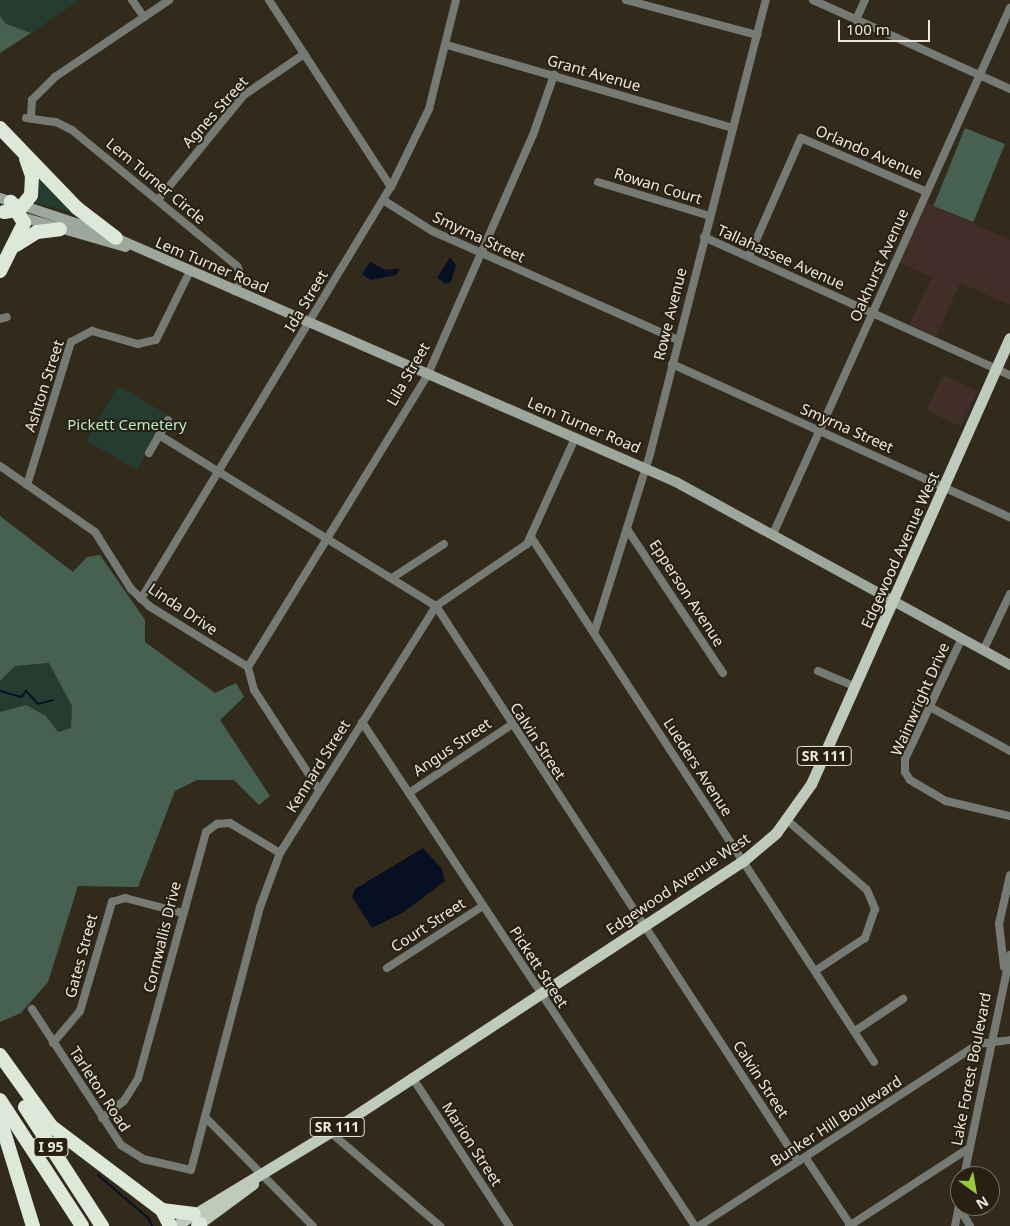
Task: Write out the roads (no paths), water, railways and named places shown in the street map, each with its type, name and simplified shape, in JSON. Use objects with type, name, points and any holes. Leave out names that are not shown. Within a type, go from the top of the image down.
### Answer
[{"type":"highway","points":[[0,128],[83,214],[116,238]]},
{"type":"highway","points":[[0,271],[23,228],[12,208],[33,182],[20,149]]},
{"type":"highway","points":[[12,248],[37,232],[60,230]]},
{"type":"highway","points":[[0,1055],[51,1126],[81,1153],[162,1210],[197,1222]]},
{"type":"highway","name":"I 95","points":[[0,1067],[102,1226]]},
{"type":"highway","name":"I 95","points":[[0,1100],[82,1226]]},
{"type":"highway","points":[[0,1119],[33,1226]]},
{"type":"highway","points":[[162,1210],[170,1226]]},
{"type":"main road","points":[[12,208],[60,230],[129,247]]},
{"type":"main road","points":[[12,208],[116,238],[129,247]]},
{"type":"main road","name":"Lem Turner Road","points":[[129,247],[190,271],[646,468],[773,534],[961,640],[1010,665]]},
{"type":"main road","name":"Edgewood Avenue West","points":[[175,1226],[197,1222],[261,1176],[743,861],[787,820],[811,784],[856,687],[1010,338]]},
{"type":"street","points":[[132,0],[144,17],[169,0]]},
{"type":"street","points":[[269,0],[391,187]]},
{"type":"street","name":"Ida Street","points":[[141,598],[391,187],[429,110],[447,44],[456,0]]},
{"type":"street","points":[[626,0],[757,35]]},
{"type":"street","name":"Rowe Avenue","points":[[594,633],[646,468],[766,0]]},
{"type":"street","points":[[813,0],[1010,89]]},
{"type":"street","points":[[856,20],[865,0]]},
{"type":"street","name":"Oakhurst Avenue","points":[[773,534],[1010,8]]},
{"type":"street","name":"Lem Turner Circle","points":[[144,17],[55,77],[32,100],[29,118],[72,130],[158,200],[240,269],[236,292]]},
{"type":"street","name":"Grant Avenue","points":[[447,44],[733,128]]},
{"type":"street","name":"Agnes Street","points":[[158,200],[244,95],[304,54]]},
{"type":"street","name":"Lila Street","points":[[247,671],[428,374],[481,253],[554,76]]},
{"type":"street","name":"Orlando Avenue","points":[[749,256],[801,138],[927,192]]},
{"type":"street","name":"Rowan Court","points":[[598,182],[710,216]]},
{"type":"street","name":"Smyrna Street","points":[[383,200],[432,231],[678,340]]},
{"type":"street","name":"Tallahassee Avenue","points":[[704,238],[749,256],[1010,375]]},
{"type":"street","name":"Ashton Street","points":[[27,485],[71,342],[92,331],[138,344],[156,340],[190,271]]},
{"type":"street","name":"Smyrna Street","points":[[672,364],[1010,517]]},
{"type":"street","points":[[148,452],[168,420]]},
{"type":"street","name":"Calvin Street","points":[[159,435],[436,606],[511,725],[644,926],[802,1159],[850,1226]]},
{"type":"street","points":[[531,537],[575,438]]},
{"type":"street","name":"Linda Drive","points":[[0,466],[95,532],[141,598],[247,671],[318,790]]},
{"type":"street","name":"Epperson Avenue","points":[[627,529],[723,673]]},
{"type":"street","name":"Kennard Street","points":[[191,1170],[260,907],[280,853],[318,790],[436,606],[531,537]]},
{"type":"street","name":"Lueders Avenue","points":[[531,537],[874,1062]]},
{"type":"street","points":[[392,578],[444,544]]},
{"type":"street","points":[[983,651],[1010,594]]},
{"type":"street","name":"Wainwright Drive","points":[[961,640],[905,759],[907,776],[946,801],[1010,816]]},
{"type":"street","points":[[818,671],[856,687]]},
{"type":"street","points":[[930,707],[1010,751]]},
{"type":"street","name":"Pickett Street","points":[[362,722],[695,1226]]},
{"type":"street","name":"Angus Street","points":[[409,793],[511,725]]},
{"type":"street","points":[[787,820],[867,890],[875,909],[865,938],[815,971]]},
{"type":"street","name":"Cornwallis Drive","points":[[102,1118],[124,1100],[138,1079],[201,842],[212,827],[230,823],[280,853]]},
{"type":"street","name":"Lake Forest Boulevard","points":[[1004,967],[999,924],[1010,875]]},
{"type":"street","name":"Gates Street","points":[[53,1043],[80,1011],[109,906],[115,899],[183,913]]},
{"type":"street","name":"Court Street","points":[[387,968],[483,906]]},
{"type":"street","name":"Lake Forest Boulevard","points":[[966,1166],[1004,967],[1010,954]]},
{"type":"street","points":[[855,1031],[903,999]]},
{"type":"street","name":"Tarleton Road","points":[[32,1009],[102,1118],[134,1155],[191,1170]]},
{"type":"street","name":"Bunker Hill Boulevard","points":[[699,1226],[978,1044],[1010,1040]]},
{"type":"street","name":"Marion Street","points":[[412,1077],[508,1224]]},
{"type":"street","points":[[205,1117],[261,1176],[313,1226]]},
{"type":"street","points":[[330,1132],[440,1226]]},
{"type":"street","points":[[850,1226],[969,1148]]},
{"type":"street","points":[[498,1226],[508,1224]]},
{"type":"water","points":[[450,257],[456,265],[451,282],[446,284],[437,278]]},
{"type":"water","points":[[370,262],[386,270],[400,268],[396,275],[370,280],[362,274]]},
{"type":"water","points":[[423,848],[442,869],[445,881],[404,912],[372,928],[352,897],[355,889]]},
{"type":"waterway","points":[[0,691],[21,697],[26,691],[38,704],[53,700]]},
{"type":"waterway","points":[[98,1175],[148,1218],[152,1226]]},
{"type":"park label","name":"Pickett Cemetery","points":[[127,425]]}]
